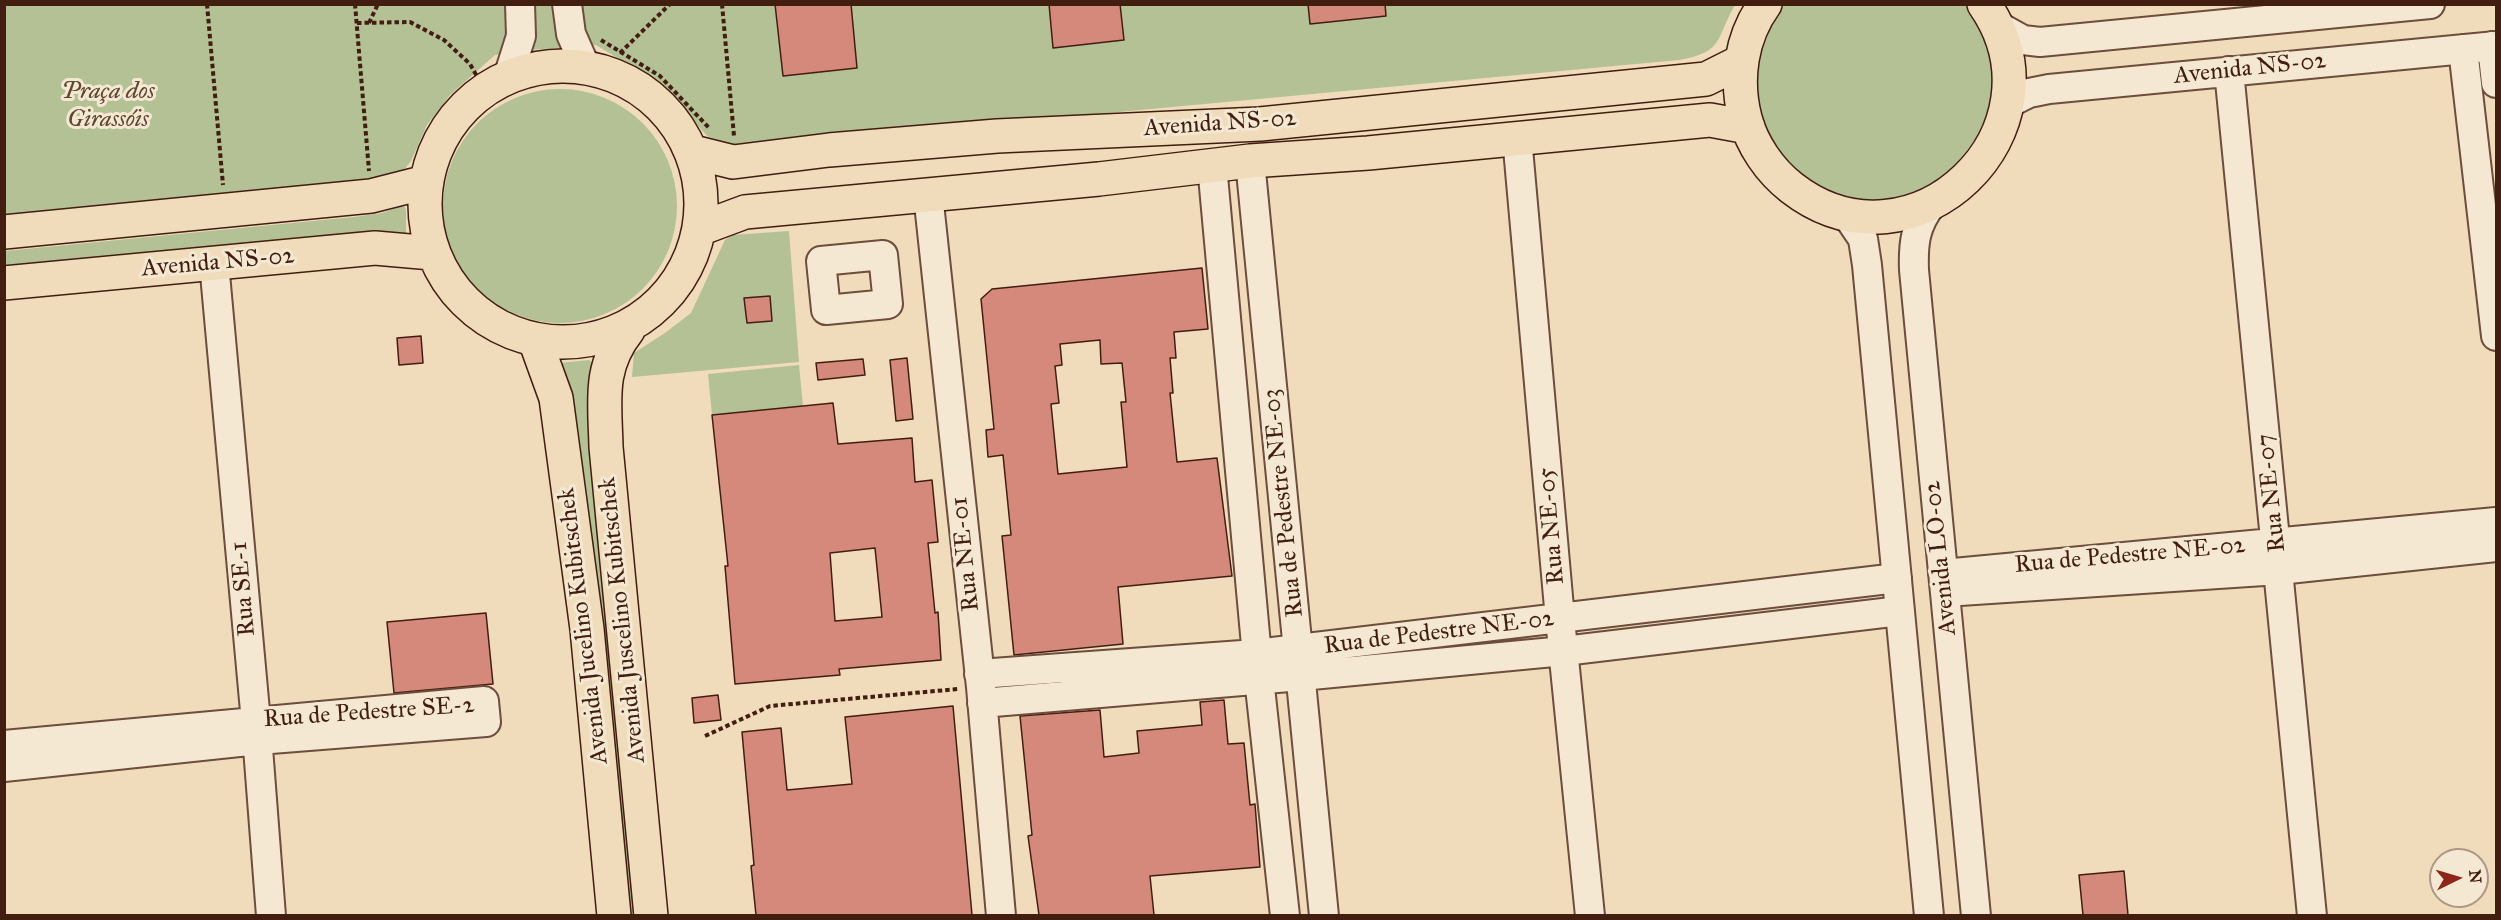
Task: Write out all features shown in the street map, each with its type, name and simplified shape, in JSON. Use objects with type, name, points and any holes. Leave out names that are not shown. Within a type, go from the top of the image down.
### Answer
[{"type":"main road","name":"Avenida NS-02","points":[[1765,4],[1751,28],[1742,61],[1741,95],[1748,127],[1766,161],[1785,183],[1815,203],[1845,214],[1872,217],[1892,216],[1932,204],[1957,189],[1982,164],[1998,135],[2007,104],[2007,63],[1990,15]]},
{"type":"main road","name":"Avenida NS-02","points":[[704,142],[733,162],[829,150],[997,136],[1260,124],[1706,79],[1742,61]]},
{"type":"main road","points":[[548,66],[586,68],[618,78],[640,90],[660,107],[682,131],[704,142],[702,228],[692,258],[674,287],[653,310],[628,330],[581,342],[535,340],[510,333],[482,318],[453,291],[432,253],[426,218],[426,182],[437,144],[456,116],[496,81],[548,66]]},
{"type":"main road","name":"Avenida NS-02","points":[[702,228],[745,212],[1088,180],[1250,161],[1368,153],[1710,120],[1748,127]]},
{"type":"main road","points":[[4,231],[371,196],[426,182]]},
{"type":"main road","name":"Avenida NS-02","points":[[4,283],[375,248],[432,253]]},
{"type":"main road","name":"Avenida Juscelino Kubitschek","points":[[628,330],[608,363],[604,392],[624,648],[651,915]]},
{"type":"main road","name":"Avenida Jucelino Kubitschek","points":[[535,340],[556,398],[587,629],[614,915]]},
{"type":"street","points":[[496,81],[520,40],[520,4]]},
{"type":"street","points":[[567,4],[571,34],[586,68]]},
{"type":"street","name":"Avenida NS-02","points":[[1990,15],[2013,36],[2034,42],[2264,12],[2430,4]]},
{"type":"street","points":[[2494,46],[2496,83]]},
{"type":"street","name":"Avenida NS-02","points":[[2007,104],[2036,91],[2494,46]]},
{"type":"street","points":[[2463,49],[2496,336]]},
{"type":"street","name":"Rua NE-07","points":[[2229,71],[2312,915]]},
{"type":"street","name":"Rua NE-05","points":[[1517,137],[1560,619],[1590,915]]},
{"type":"street","name":"Rua de Pedestre NE-03","points":[[1250,161],[1324,915]]},
{"type":"street","name":"Rua de Pedestre NE-03","points":[[1212,165],[1258,666],[1285,915]]},
{"type":"street","name":"Rua NE-01","points":[[928,194],[981,688],[1001,915]]},
{"type":"street","name":"Avenida LO-02","points":[[1932,204],[1915,233],[1914,270],[1976,915]]},
{"type":"street","name":"Avenida LO-02","points":[[1845,214],[1861,235],[1866,256],[1929,915]]},
{"type":"street","name":"Rua SE-1","points":[[214,263],[257,731],[271,915]]},
{"type":"street","name":"Rua de Pedestre NE-02","points":[[1944,583],[2277,542],[2496,522]]},
{"type":"street","name":"Rua de Pedestre NE-02","points":[[1944,583],[2279,570],[2496,547]]},
{"type":"street","name":"Rua de Pedestre NE-02","points":[[1300,663],[1560,619],[1897,578]]},
{"type":"street","name":"Rua de Pedestre NE-02","points":[[981,688],[1300,663],[1564,651],[1900,611]]},
{"type":"street","name":"Rua de Pedestre SE-2","points":[[4,745],[257,731],[485,711]]},
{"type":"street","name":"Rua de Pedestre SE-2","points":[[4,767],[257,731]]},
{"type":"path","points":[[207,4],[225,210]]},
{"type":"path","points":[[356,4],[371,196]]},
{"type":"path","points":[[369,23],[378,4]]},
{"type":"path","points":[[620,53],[670,4]]},
{"type":"path","points":[[722,4],[735,140],[729,139]]},
{"type":"path","points":[[357,23],[410,22],[444,40],[470,64],[496,81]]},
{"type":"path","points":[[594,34],[666,81],[704,142]]},
{"type":"path","points":[[705,736],[770,706],[981,688]]},
{"type":"green space","points":[[1780,4],[1967,5],[1991,55],[1993,98],[1985,127],[1945,178],[1903,198],[1860,201],[1823,191],[1782,160],[1758,114],[1756,55]]},
{"type":"green space","name":"Praça dos Girassóis","points":[[5,5],[1735,5],[1721,35],[1712,48],[1694,57],[1679,60],[741,147],[708,137],[662,85],[596,45],[529,50],[495,55],[450,95],[427,125],[411,161],[404,170],[391,179],[5,218]]},
{"type":"green space","points":[[548,89],[572,89],[615,102],[643,123],[664,151],[675,183],[677,206],[675,229],[664,261],[643,289],[615,310],[594,318],[572,323],[548,323],[505,310],[486,297],[469,280],[456,261],[448,240],[443,218],[443,194],[456,151],[469,132],[486,115],[505,102],[526,94]]},
{"type":"green space","points":[[402,206],[406,210],[406,235],[388,232],[356,233],[5,267],[5,251],[354,217],[382,213]]},
{"type":"green space","points":[[789,231],[799,362],[632,377],[634,353],[691,313],[725,240],[733,235]]},
{"type":"green space","points":[[589,360],[593,363],[589,392],[638,915],[622,915],[571,392],[560,363]]},
{"type":"green space","points":[[799,365],[803,406],[712,415],[708,374]]},
{"type":"building","points":[[775,4],[851,4],[857,68],[783,76]]},
{"type":"building","points":[[1049,4],[1120,4],[1124,40],[1053,48]]},
{"type":"building","points":[[1308,4],[1385,4],[1386,16],[1310,24]]},
{"type":"building","points":[[1202,268],[1208,329],[1174,332],[1176,358],[1170,358],[1173,393],[1170,393],[1177,462],[1217,458],[1232,576],[1118,587],[1123,644],[1014,655],[1002,536],[1011,535],[1003,455],[988,457],[986,430],[994,429],[981,299],[992,289]],"holes":[[[1100,340],[1101,364],[1122,363],[1126,402],[1121,402],[1127,467],[1058,474],[1051,404],[1059,403],[1055,366],[1062,365],[1060,344]]]},
{"type":"building","points":[[770,296],[772,321],[747,323],[744,298]]},
{"type":"building","points":[[421,336],[423,363],[399,365],[397,338]]},
{"type":"building","points":[[907,358],[913,419],[896,421],[890,360]]},
{"type":"building","points":[[863,359],[865,375],[818,380],[816,363]]},
{"type":"building","points":[[833,403],[838,444],[912,438],[915,482],[932,480],[938,542],[928,543],[935,613],[938,612],[941,660],[839,669],[840,675],[735,684],[725,566],[728,566],[712,415]],"holes":[[[875,548],[882,617],[835,621],[830,553]]]},
{"type":"building","points":[[486,613],[493,684],[394,693],[387,622]]},
{"type":"building","points":[[718,695],[721,720],[694,723],[692,698]]},
{"type":"building","points":[[1224,700],[1228,744],[1244,743],[1250,805],[1255,804],[1260,867],[1150,876],[1154,915],[1039,915],[1028,836],[1032,835],[1020,716],[1100,710],[1104,757],[1139,753],[1137,731],[1202,725],[1200,702]]},
{"type":"building","points":[[953,706],[972,915],[756,915],[751,866],[754,865],[742,732],[781,728],[787,790],[852,784],[845,717]]},
{"type":"building","points":[[2124,871],[2128,915],[2083,915],[2079,875]]}]
